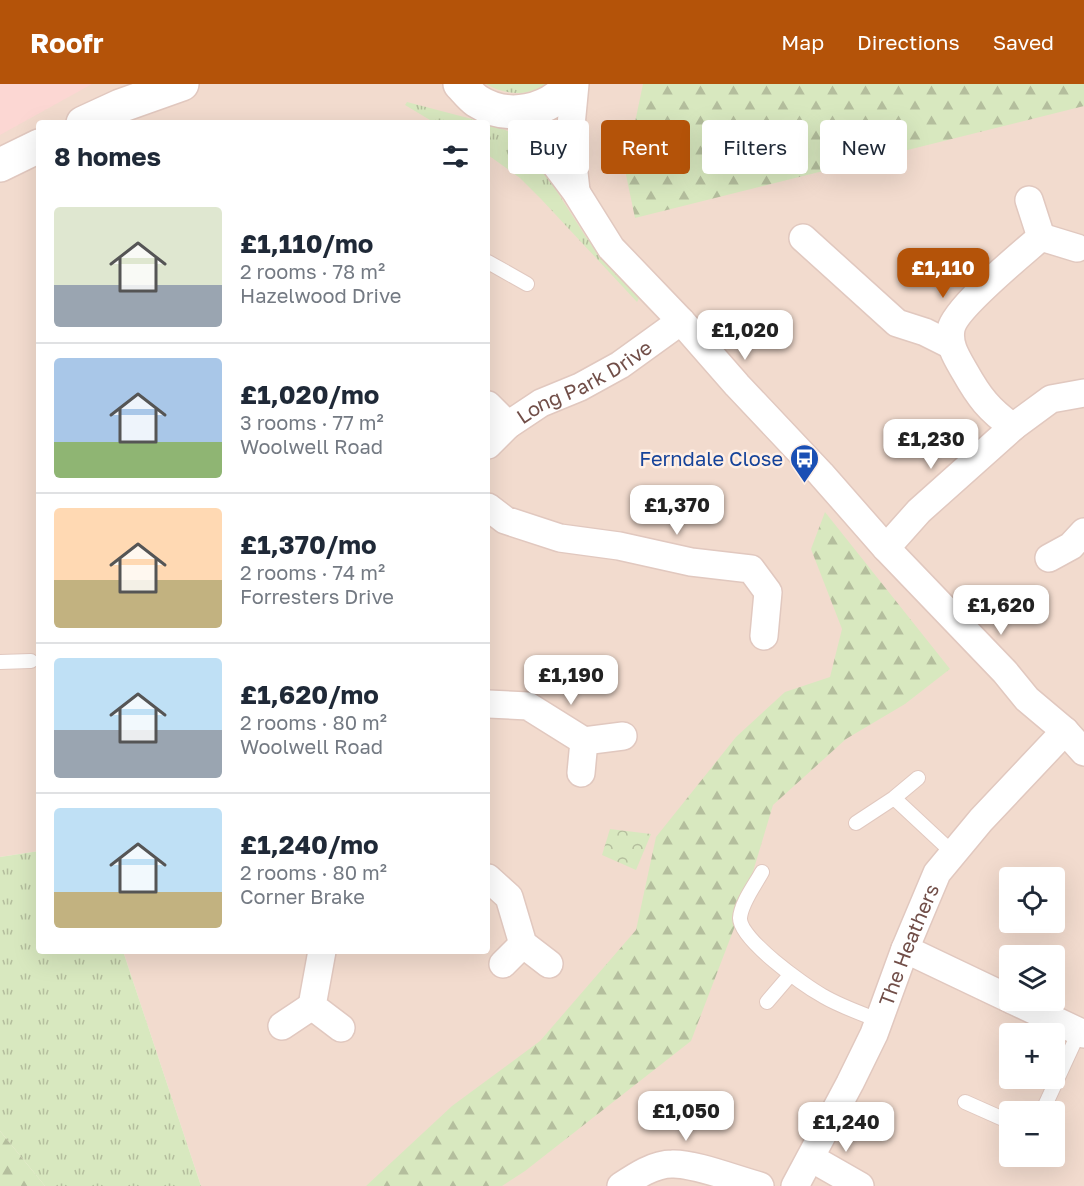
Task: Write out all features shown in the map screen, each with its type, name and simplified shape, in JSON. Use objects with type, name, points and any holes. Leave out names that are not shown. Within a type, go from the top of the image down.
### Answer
[{"type":"street","points":[[89,120],[120,106],[183,84]]},
{"type":"street","points":[[460,84],[476,100],[495,109],[516,112],[534,110],[550,103],[573,84]]},
{"type":"street","points":[[573,84],[570,136],[576,192]]},
{"type":"street","points":[[516,112],[576,192],[611,248],[681,321],[736,386],[821,474],[886,548],[1005,672],[1027,699],[1065,731],[1084,753]]},
{"type":"street","points":[[0,165],[36,147]]},
{"type":"street","points":[[1029,200],[1041,237]]},
{"type":"street","points":[[1041,237],[1077,248]]},
{"type":"street","points":[[1013,427],[994,414],[976,392],[951,345],[951,327],[972,298],[1041,237]]},
{"type":"street","points":[[803,238],[897,323],[925,332],[951,345]]},
{"type":"street","name":"Long Park Drive","points":[[490,444],[508,425],[541,403],[580,387],[621,365],[681,321]]},
{"type":"street","points":[[886,548],[919,511],[1013,427],[1051,399],[1084,393]]},
{"type":"street","points":[[490,407],[508,425]]},
{"type":"street","points":[[490,509],[505,520],[560,538],[619,546],[691,562],[751,569],[768,592],[764,636]]},
{"type":"street","points":[[490,704],[528,706],[584,741],[623,736]]},
{"type":"street","name":"The Heathers","points":[[795,1186],[850,1083],[879,1020],[905,948],[937,873],[981,820],[1065,731]]},
{"type":"street","points":[[581,773],[584,741]]},
{"type":"street","points":[[490,880],[509,897],[524,944],[549,964]]},
{"type":"street","points":[[503,964],[524,944]]},
{"type":"street","points":[[905,948],[999,994]]},
{"type":"street","points":[[282,1026],[312,1006],[321,954]]},
{"type":"street","points":[[312,1006],[341,1028]]},
{"type":"street","points":[[1034,1011],[1081,1033]]},
{"type":"street","points":[[811,1158],[860,1186]]},
{"type":"street","points":[[621,1186],[651,1168],[671,1164],[686,1165],[759,1186]]},
{"type":"lane","points":[[490,263],[527,284]]},
{"type":"lane","points":[[0,662],[31,662]]},
{"type":"lane","points":[[856,822],[894,798],[918,778]]},
{"type":"lane","points":[[894,798],[953,853]]},
{"type":"lane","points":[[762,872],[740,917],[741,928],[747,937],[791,974],[823,996],[879,1020]]},
{"type":"lane","points":[[767,1002],[791,974]]},
{"type":"lane","points":[[1047,1101],[1081,1033]]},
{"type":"lane","points":[[965,1102],[999,1117]]},
{"type":"shaded area","points":[[0,84],[1084,84],[1084,1186],[201,1186],[124,954],[490,954],[490,120],[36,120],[36,851],[0,857]]},
{"type":"shaded area","points":[[0,84],[92,84],[0,135]]},
{"type":"green space","points":[[486,84],[546,84],[532,91],[516,93],[493,88]]},
{"type":"green space","points":[[643,84],[1084,84],[1084,106],[907,150],[907,120],[820,120],[820,172],[635,218],[626,174],[690,174],[690,120],[635,120]]},
{"type":"green space","points":[[407,102],[476,120],[430,120],[405,105]]},
{"type":"green space","points":[[490,124],[508,131],[508,169],[490,156]]},
{"type":"green space","points":[[514,174],[546,174],[586,237],[640,296],[637,302],[541,199]]},
{"type":"green space","points":[[825,512],[950,669],[905,704],[846,739],[773,805],[743,905],[691,1041],[525,1171],[502,1186],[366,1186],[452,1106],[540,1041],[636,930],[656,837],[736,737],[785,692],[830,677],[842,629],[811,549]]},
{"type":"green space","points":[[610,829],[651,834],[636,870],[602,855]]},
{"type":"green space","points":[[36,851],[36,954],[124,954],[201,1186],[45,1186],[0,1131],[0,857]]},
{"type":"green space","points":[[0,1131],[45,1186],[0,1186]]},
{"type":"place","name":"Ferndale Close","points":[[804,484]]}]
